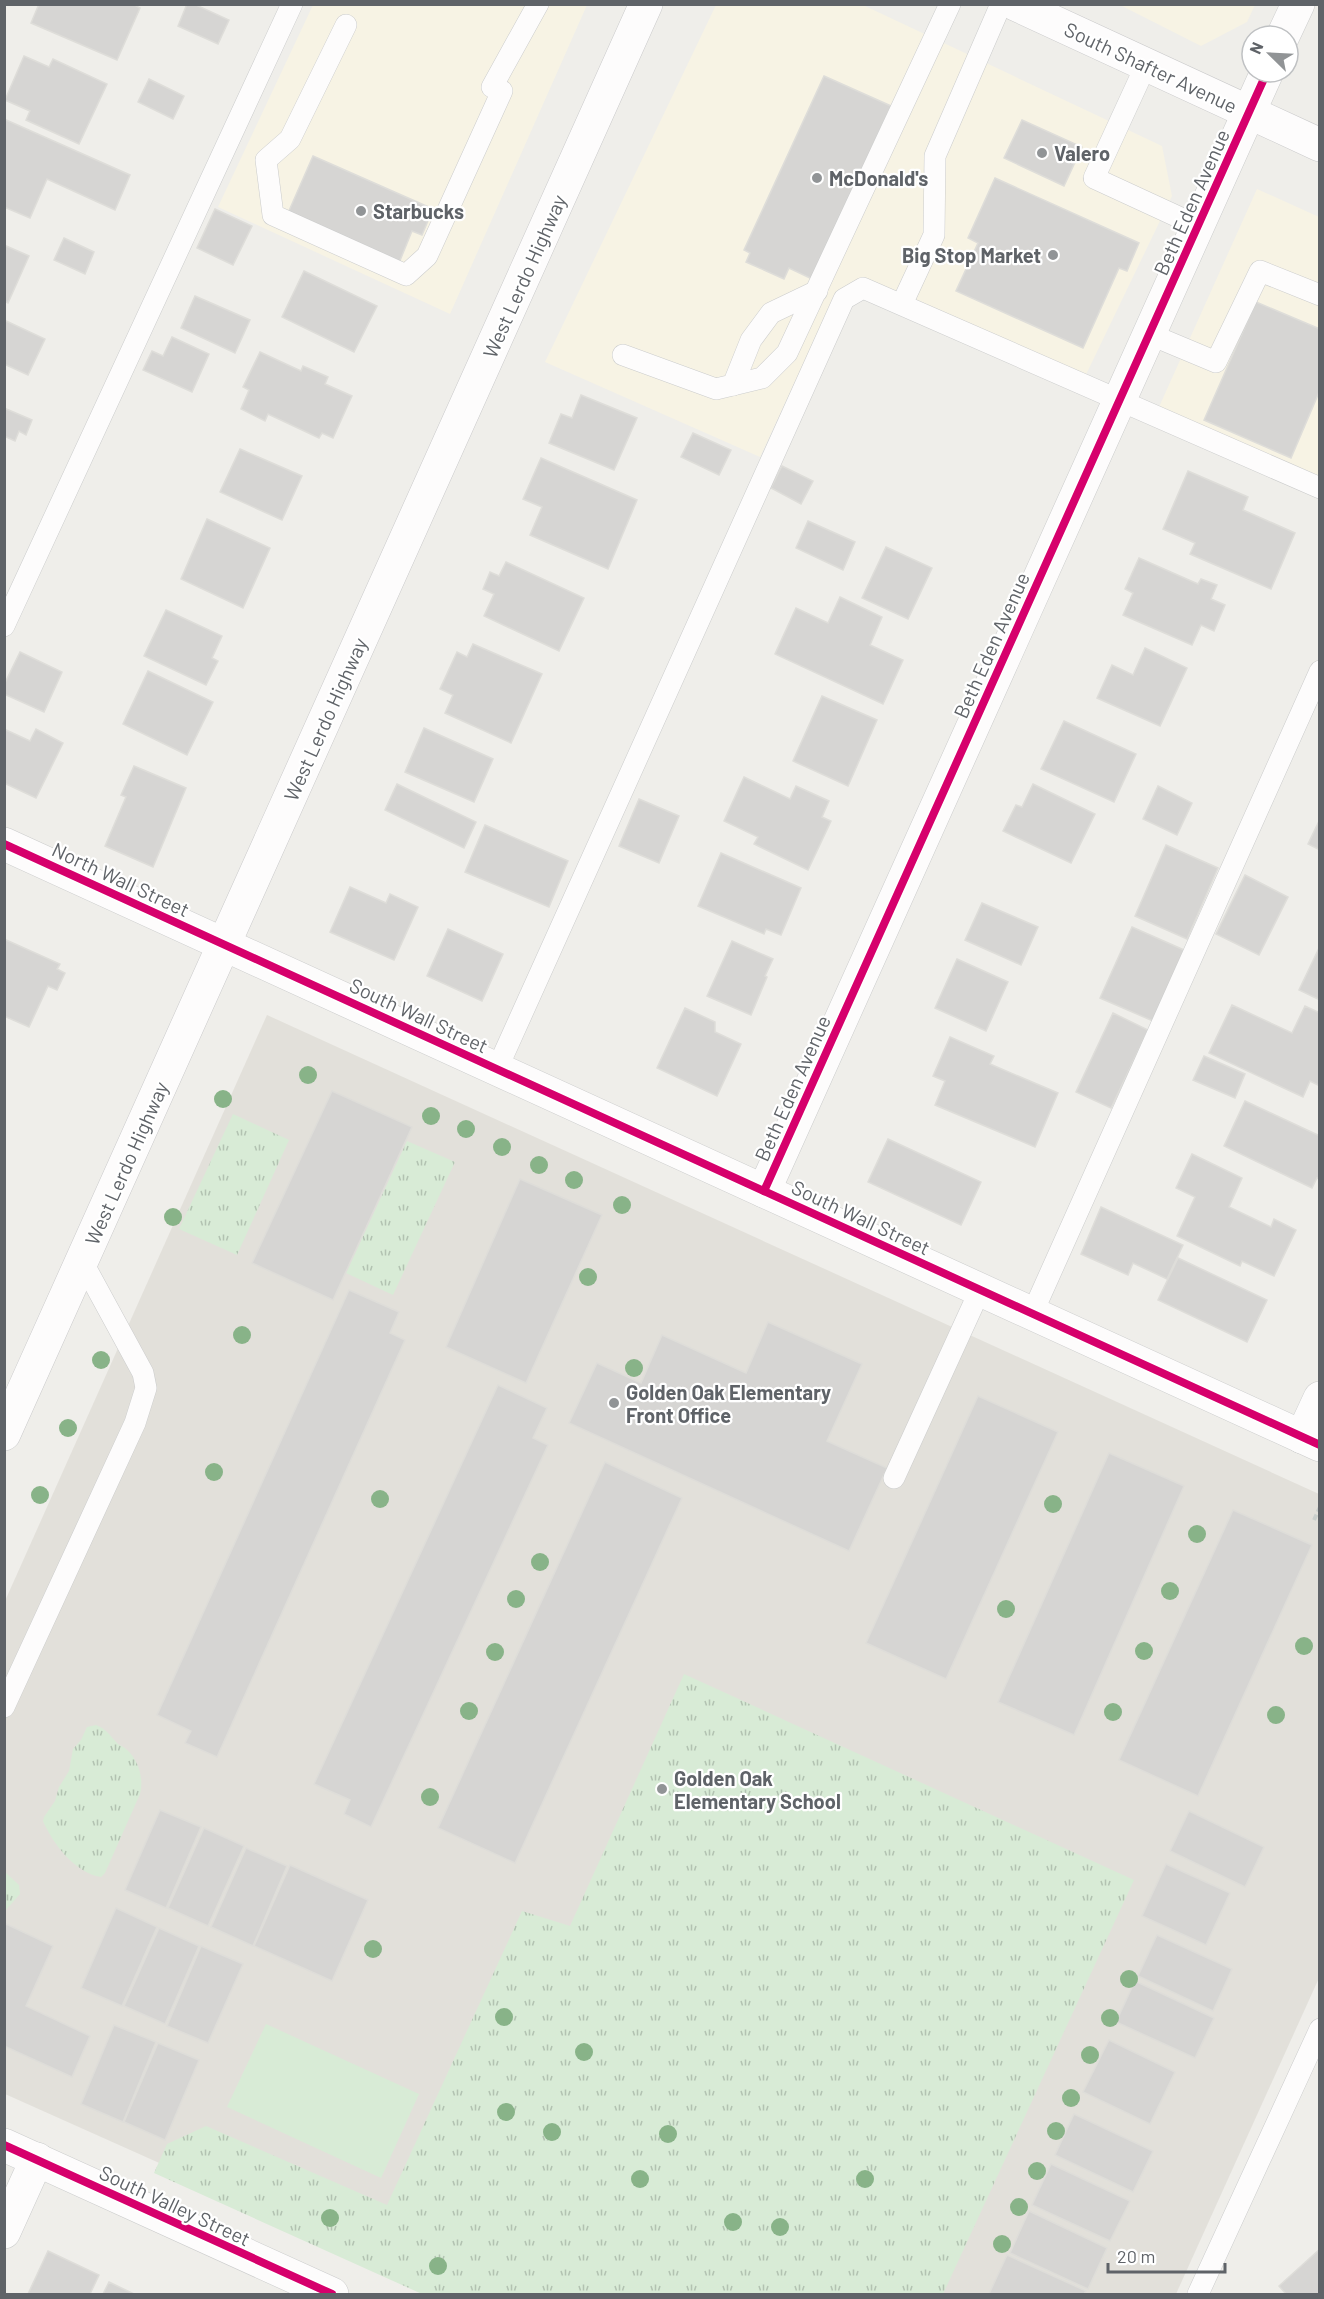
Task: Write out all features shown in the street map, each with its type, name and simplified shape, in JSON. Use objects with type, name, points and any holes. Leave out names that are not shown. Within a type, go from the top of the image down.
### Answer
[{"type":"street","name":"West Lerdo Highway","points":[[4,1434],[646,4]]},
{"type":"street","name":"South Shafter Avenue","points":[[1015,4],[1320,145]]},
{"type":"street","points":[[1289,24],[1298,4]]},
{"type":"street","name":"Beth Eden Avenue","points":[[764,1191],[1262,84]]},
{"type":"street","name":"North Wall Street","points":[[4,844],[225,944]]},
{"type":"street","name":"South Wall Street","points":[[225,944],[1311,1441]]},
{"type":"street","points":[[1311,1441],[1320,1398]]},
{"type":"street","name":"South Valley Street","points":[[4,2145],[323,2293]]},
{"type":"street","points":[[4,2232],[37,2160]]},
{"type":"lane","points":[[4,627],[292,4]]},
{"type":"lane","points":[[345,25],[290,140],[266,160],[273,215],[406,275],[427,256],[497,89],[538,4]]},
{"type":"lane","points":[[623,356],[716,389],[762,378],[787,353],[950,4]]},
{"type":"lane","points":[[902,304],[934,235],[935,156],[1001,4]]},
{"type":"lane","points":[[1146,65],[1094,178],[1198,226]]},
{"type":"lane","points":[[1149,334],[1216,362],[1260,271],[1320,295]]},
{"type":"lane","points":[[497,1069],[844,300],[863,288],[1320,488]]},
{"type":"lane","points":[[733,384],[751,340],[771,313],[817,291]]},
{"type":"lane","points":[[1032,1314],[1320,671]]},
{"type":"lane","points":[[4,1707],[135,1423],[142,1407],[146,1388],[143,1373],[134,1355],[82,1262]]},
{"type":"lane","points":[[894,1478],[980,1290]]},
{"type":"lane","points":[[1198,2295],[1320,2029]]},
{"type":"path","points":[[1314,1520],[1320,1507]]},
{"type":"shaded area","points":[[1255,4],[1247,22],[1201,46],[1120,5]]},
{"type":"shaded area","points":[[313,5],[587,5],[450,314],[218,207]]},
{"type":"shaded area","points":[[716,5],[863,5],[1162,146],[1172,196],[1080,387],[845,289],[836,293],[760,457],[545,362]]},
{"type":"shaded area","points":[[1257,189],[1319,217],[1319,479],[1159,407]]},
{"type":"shaded area","name":"Golden Oak Elementary School","points":[[267,1015],[1319,1494],[1319,1978],[1176,2294],[452,2294],[5,2094],[5,1601]]},
{"type":"green space","points":[[233,1114],[289,1140],[237,1255],[179,1229]]},
{"type":"green space","points":[[407,1141],[455,1162],[393,1295],[346,1273]]},
{"type":"green space","points":[[684,1674],[1134,1880],[943,2294],[422,2294],[154,2173],[167,2144],[206,2126],[387,2205],[522,1911],[570,1926]]},
{"type":"green space","points":[[96,1725],[130,1753],[137,1764],[141,1782],[140,1794],[105,1873],[101,1877],[82,1870],[74,1864],[59,1848],[43,1821],[69,1771],[73,1749],[81,1740],[87,1727]]},
{"type":"green space","points":[[4,1871],[19,1885],[20,1894],[5,1911]]},
{"type":"green space","points":[[266,2024],[419,2094],[381,2178],[227,2107]]},
{"type":"building","points":[[39,4],[133,4],[140,8],[117,60],[31,23]]},
{"type":"building","points":[[187,4],[194,4],[229,20],[218,44],[178,26]]},
{"type":"building","points":[[24,56],[49,67],[53,59],[107,84],[79,144],[26,120],[30,111],[5,100]]},
{"type":"building","name":"McDonald's","points":[[824,76],[891,106],[812,279],[789,268],[784,279],[746,262],[750,253],[744,250]]},
{"type":"building","points":[[149,79],[184,96],[173,119],[138,102]]},
{"type":"building","points":[[4,119],[130,175],[115,210],[47,179],[30,218],[4,207]]},
{"type":"building","points":[[1022,120],[1082,147],[1064,186],[1004,158]]},
{"type":"building","name":"Starbucks","points":[[313,156],[433,209],[422,235],[412,231],[399,263],[288,213]]},
{"type":"building","name":"Big Stop Market","points":[[995,178],[1139,243],[1127,271],[1119,268],[1083,348],[956,291],[978,243],[968,238]]},
{"type":"building","points":[[215,209],[252,226],[233,265],[197,248]]},
{"type":"building","points":[[64,238],[94,252],[85,274],[54,260]]},
{"type":"building","points":[[4,245],[29,256],[8,303],[4,301]]},
{"type":"building","points":[[304,271],[377,306],[354,352],[282,317]]},
{"type":"building","points":[[195,296],[250,320],[235,353],[181,328]]},
{"type":"building","points":[[1256,302],[1320,329],[1320,390],[1291,458],[1204,420]]},
{"type":"building","points":[[4,320],[45,339],[28,375],[4,364]]},
{"type":"building","points":[[172,337],[209,354],[192,392],[143,370],[152,351],[163,356]]},
{"type":"building","points":[[260,352],[301,371],[303,366],[328,377],[325,384],[352,396],[333,438],[322,433],[319,438],[268,414],[265,421],[241,409],[249,390],[243,387]]},
{"type":"building","points":[[581,395],[637,418],[614,470],[549,443],[561,414],[572,418]]},
{"type":"building","points":[[4,408],[32,420],[26,435],[19,431],[15,441],[4,436]]},
{"type":"building","points":[[693,433],[731,450],[719,475],[681,457]]},
{"type":"building","points":[[240,449],[302,476],[282,520],[220,492]]},
{"type":"building","points":[[541,458],[637,500],[608,569],[530,535],[542,507],[523,499]]},
{"type":"building","points":[[782,466],[813,481],[801,504],[771,488]]},
{"type":"building","points":[[1188,471],[1248,497],[1243,510],[1295,533],[1271,589],[1190,554],[1195,543],[1163,529]]},
{"type":"building","points":[[207,519],[270,548],[243,608],[181,579]]},
{"type":"building","points":[[808,521],[855,542],[843,570],[796,548]]},
{"type":"building","points":[[886,547],[932,568],[908,619],[862,598]]},
{"type":"building","points":[[1139,558],[1198,584],[1201,579],[1217,585],[1211,599],[1225,605],[1214,631],[1201,625],[1192,645],[1123,615],[1133,593],[1125,589]]},
{"type":"building","points":[[506,562],[584,598],[559,651],[484,616],[494,594],[483,589],[490,572],[499,576]]},
{"type":"building","points":[[840,597],[882,617],[870,645],[903,660],[883,704],[775,654],[796,608],[828,623]]},
{"type":"building","points":[[166,610],[222,636],[212,658],[218,661],[206,685],[144,656]]},
{"type":"building","points":[[473,644],[542,674],[511,743],[445,713],[453,695],[440,689],[457,652],[467,657]]},
{"type":"building","points":[[1145,648],[1187,668],[1160,726],[1097,698],[1112,665],[1133,675]]},
{"type":"building","points":[[20,652],[62,672],[44,712],[4,694],[4,685]]},
{"type":"building","points":[[148,671],[213,702],[187,755],[123,724]]},
{"type":"building","points":[[822,696],[877,720],[848,786],[793,761]]},
{"type":"building","points":[[1064,721],[1136,754],[1114,802],[1041,769]]},
{"type":"building","points":[[424,728],[493,759],[474,802],[405,772]]},
{"type":"building","points":[[4,729],[30,741],[36,729],[63,743],[36,798],[4,783]]},
{"type":"building","points":[[134,766],[186,788],[153,867],[105,846],[126,797],[121,795]]},
{"type":"building","points":[[744,777],[790,799],[796,786],[829,801],[822,817],[831,821],[808,870],[754,844],[758,837],[724,821]]},
{"type":"building","points":[[397,784],[476,822],[464,848],[385,810]]},
{"type":"building","points":[[1033,784],[1095,814],[1071,863],[1003,831],[1016,805],[1022,807]]},
{"type":"building","points":[[1158,786],[1192,803],[1177,835],[1143,819]]},
{"type":"building","points":[[639,799],[679,816],[659,863],[619,846]]},
{"type":"building","points":[[1320,819],[1320,850],[1308,844]]},
{"type":"building","points":[[485,825],[568,861],[549,907],[465,872]]},
{"type":"building","points":[[1166,845],[1218,868],[1187,939],[1135,916]]},
{"type":"building","points":[[721,853],[801,888],[781,935],[766,929],[764,934],[698,906]]},
{"type":"building","points":[[1245,875],[1288,897],[1259,955],[1216,934]]},
{"type":"building","points":[[350,887],[386,903],[390,894],[418,907],[394,960],[330,932]]},
{"type":"building","points":[[982,903],[1038,927],[1021,965],[965,940]]},
{"type":"building","points":[[1132,927],[1184,950],[1153,1021],[1100,998]]},
{"type":"building","points":[[448,929],[503,954],[482,1001],[427,976]]},
{"type":"building","points":[[4,939],[60,964],[57,969],[65,973],[57,990],[48,986],[29,1027],[4,1016]]},
{"type":"building","points":[[732,941],[773,959],[751,1015],[707,996]]},
{"type":"building","points":[[1320,946],[1320,1000],[1299,990]]},
{"type":"building","points":[[957,959],[1008,982],[986,1031],[935,1008]]},
{"type":"building","points":[[1232,1005],[1292,1033],[1305,1006],[1320,1013],[1320,1086],[1310,1081],[1303,1097],[1209,1053]]},
{"type":"building","points":[[685,1008],[715,1022],[715,1032],[741,1044],[717,1096],[657,1068]]},
{"type":"building","points":[[1113,1013],[1148,1030],[1111,1108],[1076,1092]]},
{"type":"building","points":[[950,1037],[994,1056],[990,1064],[1058,1093],[1035,1147],[935,1105],[945,1081],[933,1076]]},
{"type":"building","points":[[1204,1056],[1245,1074],[1235,1098],[1193,1080]]},
{"type":"building","points":[[332,1091],[412,1127],[333,1300],[252,1263]]},
{"type":"building","points":[[1245,1101],[1320,1136],[1320,1179],[1317,1178],[1312,1188],[1224,1146]]},
{"type":"building","points":[[888,1139],[981,1182],[961,1225],[868,1182]]},
{"type":"building","points":[[1192,1154],[1242,1178],[1229,1207],[1271,1227],[1274,1219],[1296,1230],[1274,1276],[1242,1261],[1240,1266],[1177,1236],[1195,1197],[1176,1188]]},
{"type":"building","points":[[520,1179],[602,1215],[526,1383],[446,1347]]},
{"type":"building","points":[[1101,1207],[1183,1245],[1167,1279],[1133,1263],[1128,1275],[1081,1254]]},
{"type":"building","points":[[1178,1258],[1267,1300],[1247,1342],[1158,1300]]},
{"type":"building","points":[[349,1290],[399,1312],[390,1333],[405,1340],[217,1757],[185,1743],[191,1731],[157,1715]]},
{"type":"building","points":[[768,1322],[862,1364],[827,1441],[887,1468],[849,1551],[569,1423],[597,1363],[641,1383],[662,1335],[746,1373]]},
{"type":"building","points":[[498,1385],[547,1408],[533,1438],[548,1445],[371,1827],[344,1814],[350,1800],[314,1784]]},
{"type":"building","points":[[978,1396],[1058,1432],[946,1679],[866,1643]]},
{"type":"building","points":[[1109,1453],[1184,1486],[1074,1735],[998,1702]]},
{"type":"building","points":[[605,1462],[682,1498],[515,1863],[438,1828]]},
{"type":"building","points":[[1233,1510],[1312,1545],[1198,1796],[1119,1760]]},
{"type":"building","points":[[160,1810],[201,1827],[166,1908],[125,1890]]},
{"type":"building","points":[[1189,1811],[1264,1847],[1245,1887],[1170,1851]]},
{"type":"building","points":[[204,1828],[244,1846],[208,1926],[168,1908]]},
{"type":"building","points":[[246,1848],[287,1866],[253,1946],[211,1927]]},
{"type":"building","points":[[1166,1864],[1230,1893],[1206,1945],[1142,1916]]},
{"type":"building","points":[[290,1865],[368,1900],[332,1981],[254,1946]]},
{"type":"building","points":[[116,1908],[157,1927],[122,2006],[81,1988]]},
{"type":"building","points":[[4,1923],[53,1946],[26,2006],[90,2036],[72,2077],[4,2046]]},
{"type":"building","points":[[159,1928],[199,1946],[165,2024],[124,2006]]},
{"type":"building","points":[[1157,1935],[1232,1969],[1213,2011],[1138,1976]]},
{"type":"building","points":[[201,1946],[243,1964],[208,2043],[167,2026]]},
{"type":"building","points":[[1135,1981],[1214,2018],[1195,2058],[1116,2022]]},
{"type":"building","points":[[114,2025],[156,2042],[123,2122],[81,2104]]},
{"type":"building","points":[[1109,2040],[1175,2072],[1150,2124],[1083,2092]]},
{"type":"building","points":[[158,2043],[199,2060],[165,2140],[124,2122]]},
{"type":"building","points":[[1074,2114],[1153,2151],[1133,2192],[1055,2155]]},
{"type":"building","points":[[1051,2164],[1130,2201],[1110,2241],[1032,2205]]},
{"type":"building","points":[[1029,2211],[1107,2248],[1088,2289],[1010,2253]]},
{"type":"building","points":[[1320,2249],[1320,2294],[1286,2294],[1279,2286]]},
{"type":"building","points":[[48,2251],[99,2275],[90,2294],[28,2294]]},
{"type":"building","points":[[1007,2255],[1086,2291],[1084,2294],[989,2294]]},
{"type":"building","points":[[109,2282],[134,2294],[103,2294]]},
{"type":"cycle path","points":[[764,1191],[1262,84]]},
{"type":"cycle path","points":[[4,844],[1320,1445]]},
{"type":"cycle path","points":[[4,2145],[332,2294]]},
{"type":"place","name":"Valero","points":[[1042,153]]},
{"type":"place","name":"McDonald's","points":[[817,178]]},
{"type":"place","name":"Starbucks","points":[[361,211]]},
{"type":"place","name":"Big Stop Market","points":[[1053,255]]},
{"type":"place","name":"Golden Oak Elementary Front Office","points":[[614,1403]]},
{"type":"place","name":"Golden Oak Elementary School","points":[[662,1789]]}]
